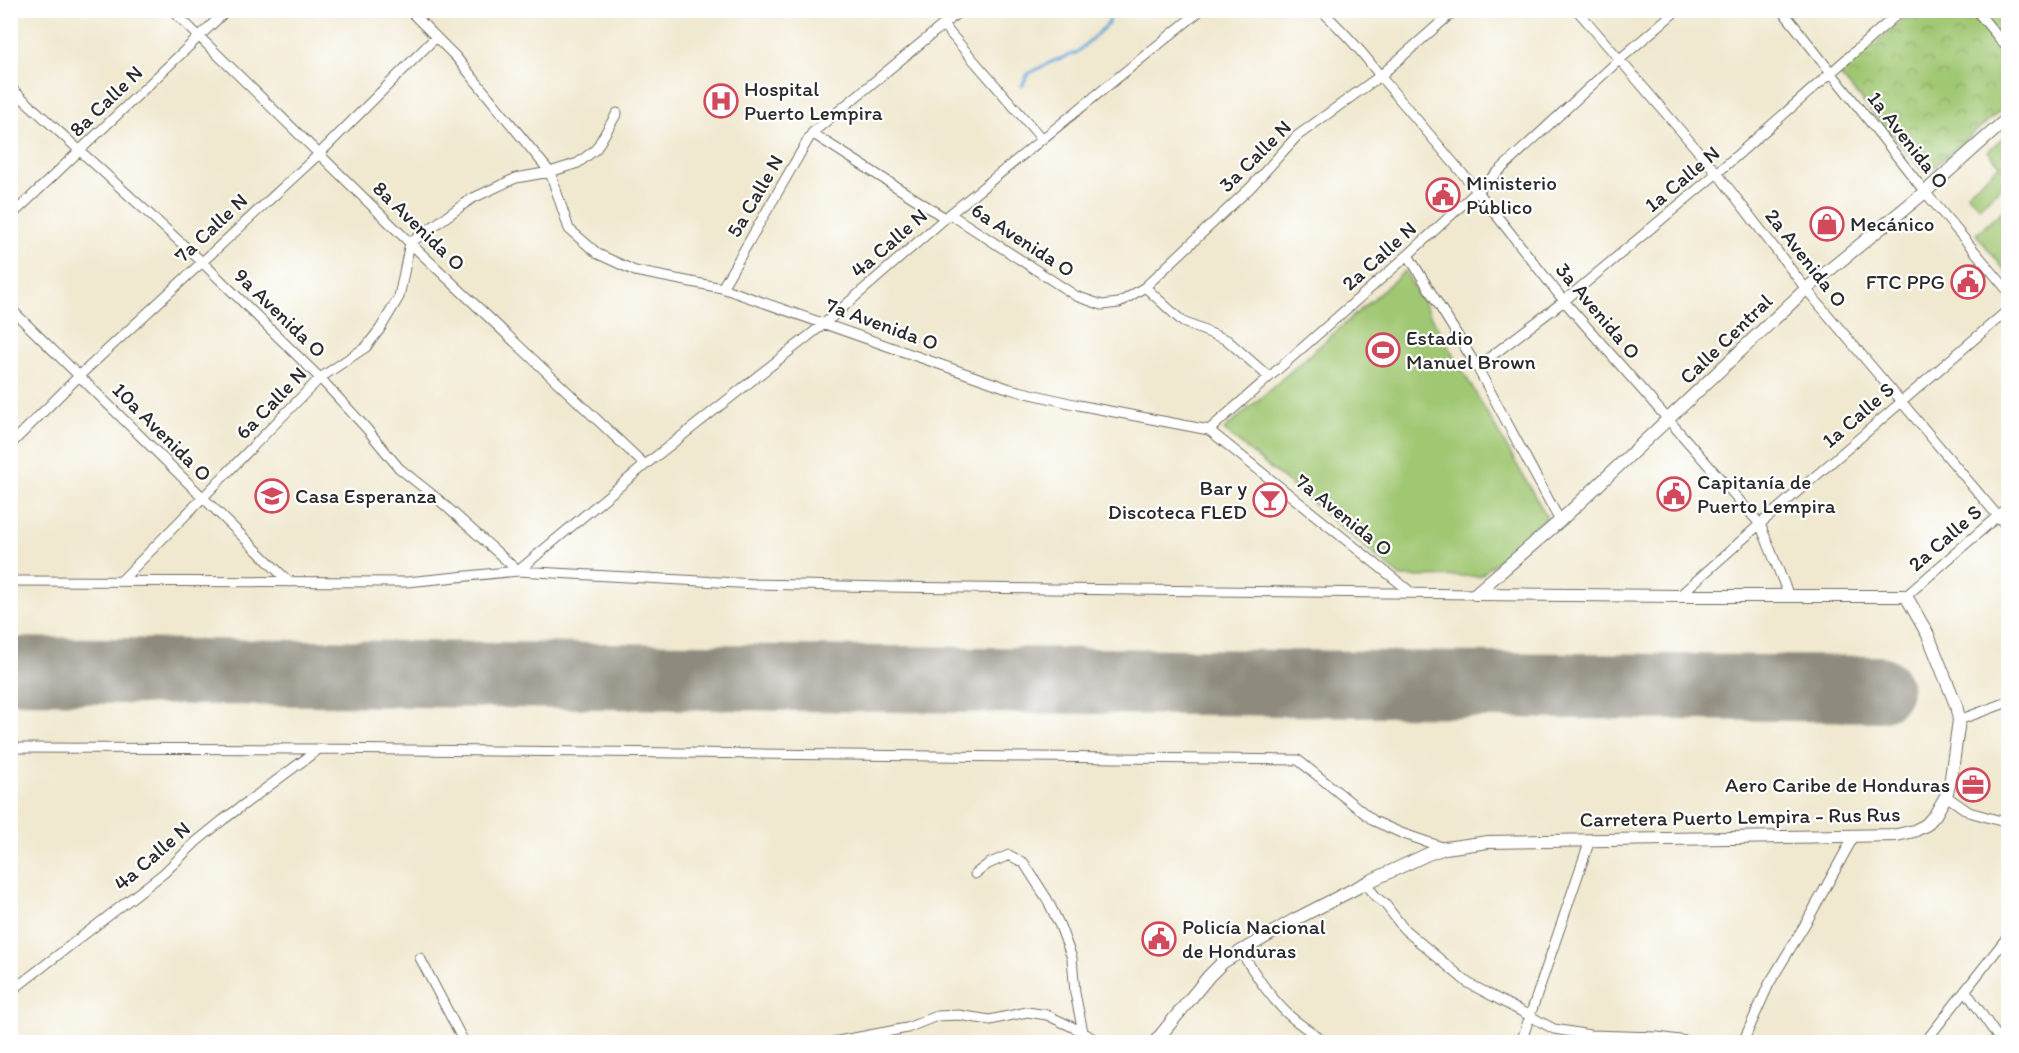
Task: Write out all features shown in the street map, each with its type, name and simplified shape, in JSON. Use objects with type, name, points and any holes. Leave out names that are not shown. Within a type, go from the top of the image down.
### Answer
[{"type":"street","name":"8a Avenida O","points":[[172,10],[410,243],[645,465]]},
{"type":"street","name":"8a Calle N","points":[[10,217],[227,10]]},
{"type":"street","name":"7a Avenida O","points":[[409,10],[456,57],[550,172],[569,229],[598,254],[634,272],[722,288],[1010,389],[1078,405],[1209,430],[1412,593]]},
{"type":"street","name":"5a Calle N","points":[[722,288],[812,133],[961,10]]},
{"type":"street","name":"4a Calle N","points":[[518,571],[645,465],[825,323],[947,216],[1201,10]]},
{"type":"street","name":"3a Avenida O","points":[[1321,10],[1366,56],[1564,301],[1760,524],[1789,596]]},
{"type":"street","name":"3a Calle N","points":[[1076,296],[1102,305],[1119,303],[1145,287],[1251,187],[1297,136],[1380,76],[1455,10]]},
{"type":"street","name":"2a Avenida O","points":[[1577,10],[1717,173],[1806,289],[2008,528]]},
{"type":"street","name":"2a Calle N","points":[[1209,430],[1408,255],[1619,60],[1677,10]]},
{"type":"street","name":"1a Avenida O","points":[[1782,10],[1925,192],[2008,291]]},
{"type":"street","name":"1a Calle N","points":[[1477,367],[1564,301],[1717,173],[1902,10]]},
{"type":"street","points":[[1976,10],[2008,49]]},
{"type":"street","points":[[943,25],[1041,138]]},
{"type":"street","name":"7a Calle N","points":[[10,445],[79,376],[201,261],[319,154],[436,37]]},
{"type":"street","name":"9a Avenida O","points":[[10,87],[201,261],[320,378],[399,468],[439,500],[518,571]]},
{"type":"street","points":[[410,243],[471,199],[516,178],[550,172],[578,163],[596,149],[617,114]]},
{"type":"street","name":"Calle Central","points":[[1474,594],[1560,521],[1669,421],[1806,289],[1925,192],[2008,118]]},
{"type":"street","name":"6a Avenida O","points":[[812,133],[1076,296]]},
{"type":"street","name":"6a Calle N","points":[[121,581],[320,378],[366,346],[380,329],[399,297],[410,243]]},
{"type":"street","points":[[1408,255],[1477,367],[1560,521]]},
{"type":"street","points":[[1145,287],[1183,322],[1227,340],[1269,377]]},
{"type":"street","name":"10a Avenida O","points":[[10,308],[289,582]]},
{"type":"street","name":"1a Calle S","points":[[1679,596],[2008,310]]},
{"type":"street","name":"2a Calle S","points":[[1906,596],[2008,507]]},
{"type":"street","points":[[10,581],[407,582],[518,571],[827,586],[1679,596],[1906,596]]},
{"type":"street","name":"Carretera Puerto Lempira - Rus Rus","points":[[1155,1042],[1223,962],[1294,920],[1366,883],[1444,848],[1488,842],[1897,835],[1914,831],[1931,821],[1946,796],[1951,778],[1959,720],[1956,705],[1928,635],[1906,596]]},
{"type":"street","points":[[1959,720],[2008,702]]},
{"type":"street","points":[[10,748],[319,749],[1298,760],[1374,821],[1444,848]]},
{"type":"street","name":"4a Calle N","points":[[10,992],[164,873],[223,820],[319,749]]},
{"type":"street","points":[[1946,796],[1969,812],[2008,823]]},
{"type":"street","points":[[1743,1042],[1769,984],[1854,836]]},
{"type":"street","points":[[1521,1042],[1590,840]]},
{"type":"street","points":[[975,874],[988,864],[1009,855],[1024,863],[1047,899],[1072,958],[1075,993],[1083,1032]]},
{"type":"street","points":[[1366,883],[1404,929],[1468,983],[1529,1017],[1554,1029],[1590,1035],[1657,1037],[1694,1042]]},
{"type":"street","points":[[1924,1042],[2008,936]]},
{"type":"street","points":[[1241,952],[1262,986],[1291,1017],[1310,1029],[1324,1042]]},
{"type":"street","points":[[420,958],[464,1042]]},
{"type":"street","points":[[1966,991],[2001,1042]]},
{"type":"street","points":[[832,1042],[907,1028],[937,1016],[958,1015],[990,1020],[1027,1012],[1047,1015],[1083,1032],[1098,1042]]},
{"type":"green space","points":[[1913,11],[2008,11],[2008,104],[1926,174],[1839,74]]},
{"type":"green space","points":[[2008,133],[2008,181],[1979,207],[1967,193],[2000,165],[1988,151]]},
{"type":"green space","points":[[2008,206],[2008,274],[1976,234]]},
{"type":"green space","name":"Estadio Manuel Brown","points":[[1405,271],[1547,517],[1480,576],[1401,577],[1224,430]]},
{"type":"waterway","points":[[1022,86],[1028,74],[1076,53],[1108,24],[1113,10]]},
{"type":"runway","points":[[10,670],[1879,689]]},
{"type":"place","name":"Hospital Puerto Lempira","points":[[721,101]]},
{"type":"place","name":"Ministerio Público","points":[[1443,195]]},
{"type":"place","name":"Mecánico","points":[[1827,224]]},
{"type":"place","name":"FTC PPG","points":[[1968,282]]},
{"type":"place","name":"Estadio Manuel Brown","points":[[1383,350]]},
{"type":"place","name":"Capitanía de Puerto Lempira","points":[[1674,494]]},
{"type":"place","name":"Casa Esperanza","points":[[272,496]]},
{"type":"place","name":"Bar y Discoteca FLED","points":[[1270,500]]},
{"type":"place","name":"Aero Caribe de Honduras","points":[[1973,785]]},
{"type":"place","name":"Policía Nacional de Honduras","points":[[1159,939]]}]
